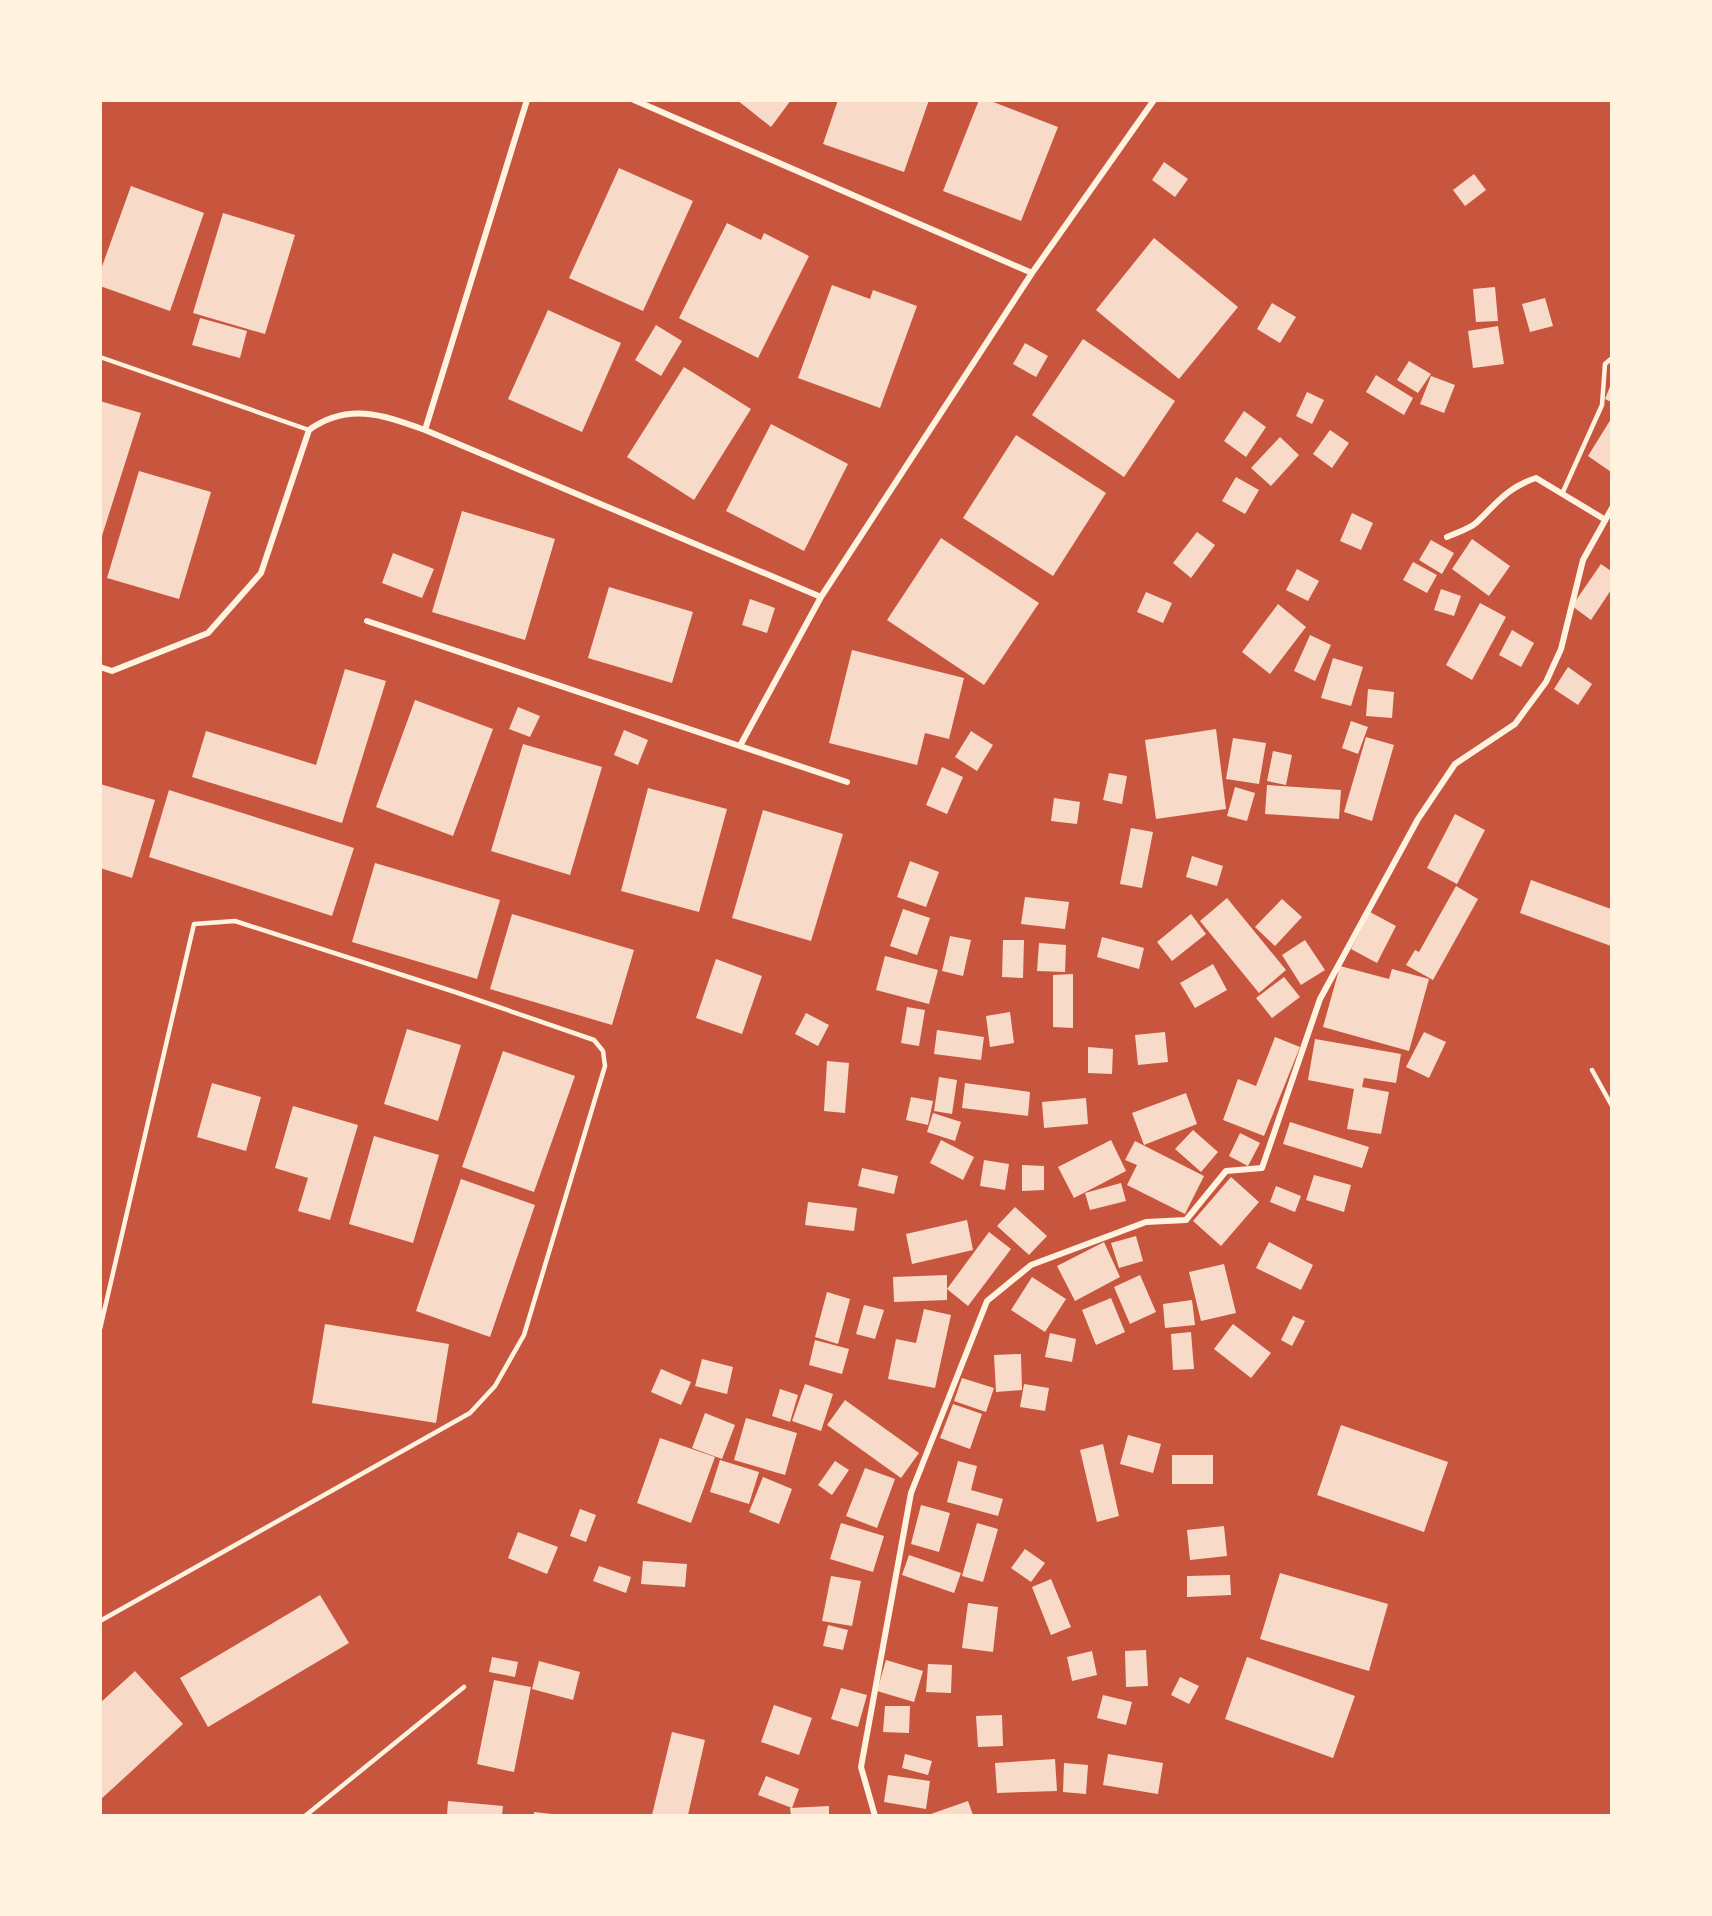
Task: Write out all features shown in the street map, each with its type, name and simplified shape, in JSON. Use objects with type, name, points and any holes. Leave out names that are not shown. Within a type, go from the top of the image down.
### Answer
[{"type":"street","points":[[425,430],[527,100]]},
{"type":"street","points":[[634,100],[1032,273]]},
{"type":"street","points":[[741,744],[821,597],[1032,273],[1154,100]]},
{"type":"street","points":[[100,667],[112,671],[208,633],[261,573],[309,430],[327,417],[356,412],[397,420],[425,430],[821,597]]},
{"type":"street","points":[[1447,537],[1475,524],[1500,497],[1518,484],[1536,478],[1604,519]]},
{"type":"street","points":[[875,1815],[861,1767],[911,1493],[987,1301],[1031,1265],[1146,1222],[1185,1220],[1226,1171],[1262,1168],[1320,999],[1418,819],[1455,764],[1515,724],[1546,682],[1561,649],[1582,560],[1611,508]]},
{"type":"street","points":[[367,621],[741,744],[847,782]]},
{"type":"lane","points":[[100,357],[309,430]]},
{"type":"lane","points":[[1562,494],[1602,405],[1605,364],[1611,358]]},
{"type":"lane","points":[[100,1329],[194,924],[235,921],[584,1036],[594,1040],[603,1051],[605,1066],[524,1335],[495,1386],[470,1413],[100,1621]]},
{"type":"lane","points":[[1592,1070],[1611,1106]]},
{"type":"lane","points":[[305,1815],[464,1687]]},
{"type":"building","points":[[737,100],[791,100],[771,127]]},
{"type":"building","points":[[838,100],[929,100],[904,172],[823,144]]},
{"type":"building","points":[[979,100],[988,100],[1058,127],[1021,221],[943,191]]},
{"type":"building","points":[[1164,162],[1188,179],[1175,197],[1152,180]]},
{"type":"building","points":[[619,168],[693,201],[643,311],[569,278]]},
{"type":"building","points":[[1474,174],[1486,190],[1465,206],[1453,190]]},
{"type":"building","points":[[131,186],[204,213],[170,311],[100,286],[100,272]]},
{"type":"building","points":[[223,213],[295,235],[265,334],[193,313]]},
{"type":"building","points":[[727,223],[761,240],[764,233],[809,256],[758,358],[679,318]]},
{"type":"building","points":[[1154,238],[1238,307],[1179,379],[1096,310]]},
{"type":"building","points":[[832,285],[870,299],[873,290],[917,306],[880,408],[798,378]]},
{"type":"building","points":[[1495,287],[1498,321],[1476,322],[1473,289]]},
{"type":"building","points":[[1545,298],[1553,326],[1530,332],[1522,304]]},
{"type":"building","points":[[1272,303],[1296,317],[1280,343],[1257,329]]},
{"type":"building","points":[[548,310],[621,343],[582,432],[508,399]]},
{"type":"building","points":[[200,318],[247,331],[240,358],[192,345]]},
{"type":"building","points":[[656,325],[682,341],[661,376],[635,360]]},
{"type":"building","points":[[1498,326],[1504,364],[1473,368],[1468,331]]},
{"type":"building","points":[[1083,339],[1175,401],[1124,477],[1032,415]]},
{"type":"building","points":[[1025,343],[1048,356],[1036,377],[1013,364]]},
{"type":"building","points":[[1409,361],[1431,374],[1418,393],[1397,380]]},
{"type":"building","points":[[684,367],[751,409],[694,500],[627,457]]},
{"type":"building","points":[[1376,375],[1413,398],[1404,415],[1366,392]]},
{"type":"building","points":[[1431,376],[1455,385],[1444,413],[1420,404]]},
{"type":"building","points":[[1611,384],[1611,402],[1605,399]]},
{"type":"building","points":[[1307,392],[1324,400],[1312,424],[1296,416]]},
{"type":"building","points":[[100,401],[141,413],[101,539],[100,539]]},
{"type":"building","points":[[1244,411],[1266,427],[1246,457],[1224,441]]},
{"type":"building","points":[[1611,419],[1611,472],[1588,456]]},
{"type":"building","points":[[771,424],[848,464],[804,551],[726,511]]},
{"type":"building","points":[[1330,430],[1349,443],[1332,468],[1313,454]]},
{"type":"building","points":[[1016,435],[1106,493],[1053,576],[963,518]]},
{"type":"building","points":[[1280,437],[1299,455],[1271,486],[1251,468]]},
{"type":"building","points":[[139,471],[211,492],[179,599],[107,578]]},
{"type":"building","points":[[1236,477],[1259,490],[1245,514],[1222,501]]},
{"type":"building","points":[[462,511],[555,539],[525,640],[432,612]]},
{"type":"building","points":[[1352,513],[1373,523],[1361,550],[1340,541]]},
{"type":"building","points":[[1197,532],[1215,545],[1191,578],[1173,563]]},
{"type":"building","points":[[941,538],[1039,603],[984,685],[887,620]]},
{"type":"building","points":[[1472,539],[1510,566],[1489,596],[1452,569]]},
{"type":"building","points":[[1431,540],[1454,553],[1442,574],[1419,560]]},
{"type":"building","points":[[393,553],[434,569],[422,598],[382,583]]},
{"type":"building","points":[[1413,562],[1437,575],[1427,593],[1403,580]]},
{"type":"building","points":[[1601,564],[1611,571],[1611,590],[1591,620],[1572,606]]},
{"type":"building","points":[[1297,569],[1319,581],[1308,601],[1286,590]]},
{"type":"building","points":[[609,587],[693,612],[672,683],[588,658]]},
{"type":"building","points":[[1441,589],[1461,596],[1454,616],[1434,610]]},
{"type":"building","points":[[1146,592],[1172,603],[1163,623],[1137,612]]},
{"type":"building","points":[[750,599],[775,608],[767,633],[742,625]]},
{"type":"building","points":[[1480,603],[1506,617],[1472,680],[1446,665]]},
{"type":"building","points":[[1278,604],[1306,627],[1270,674],[1242,652]]},
{"type":"building","points":[[1512,630],[1534,643],[1521,667],[1499,655]]},
{"type":"building","points":[[1310,635],[1331,645],[1315,681],[1294,671]]},
{"type":"building","points":[[852,650],[964,678],[949,739],[925,733],[917,765],[829,743]]},
{"type":"building","points":[[1333,658],[1363,667],[1351,706],[1321,698]]},
{"type":"building","points":[[1568,667],[1592,684],[1578,705],[1554,689]]},
{"type":"building","points":[[345,669],[386,681],[342,823],[192,777],[206,731],[316,765]]},
{"type":"building","points":[[1368,689],[1394,692],[1392,718],[1366,716]]},
{"type":"building","points":[[415,700],[493,729],[453,836],[376,807]]},
{"type":"building","points":[[518,707],[540,716],[530,737],[509,729]]},
{"type":"building","points":[[1351,721],[1368,727],[1358,754],[1342,748]]},
{"type":"building","points":[[1216,729],[1226,809],[1156,819],[1145,740]]},
{"type":"building","points":[[624,730],[648,740],[638,765],[614,755]]},
{"type":"building","points":[[971,731],[993,745],[977,771],[955,757]]},
{"type":"building","points":[[1366,737],[1394,745],[1372,821],[1344,812]]},
{"type":"building","points":[[1233,738],[1266,743],[1259,784],[1226,779]]},
{"type":"building","points":[[523,744],[602,767],[570,875],[491,851]]},
{"type":"building","points":[[1273,751],[1292,755],[1286,785],[1267,781]]},
{"type":"building","points":[[942,767],[963,777],[947,814],[926,805]]},
{"type":"building","points":[[1109,773],[1127,776],[1122,804],[1103,800]]},
{"type":"building","points":[[100,784],[155,800],[132,878],[100,868]]},
{"type":"building","points":[[1267,785],[1341,790],[1339,819],[1265,814]]},
{"type":"building","points":[[1235,787],[1255,793],[1247,821],[1227,816]]},
{"type":"building","points":[[648,788],[727,809],[699,912],[621,891]]},
{"type":"building","points":[[169,790],[354,848],[332,916],[149,857]]},
{"type":"building","points":[[1054,798],[1080,802],[1077,824],[1051,821]]},
{"type":"building","points":[[763,810],[843,834],[811,941],[732,918]]},
{"type":"building","points":[[1455,814],[1485,830],[1457,884],[1427,868]]},
{"type":"building","points":[[1131,828],[1153,832],[1142,888],[1120,884]]},
{"type":"building","points":[[1192,856],[1223,866],[1217,886],[1186,877]]},
{"type":"building","points":[[910,861],[939,872],[926,907],[897,897]]},
{"type":"building","points":[[375,863],[500,900],[477,979],[352,942]]},
{"type":"building","points":[[1531,880],[1611,909],[1611,946],[1520,913]]},
{"type":"building","points":[[1456,886],[1478,899],[1433,980],[1406,965],[1415,950],[1419,952]]},
{"type":"building","points":[[1025,897],[1069,902],[1065,929],[1021,924]]},
{"type":"building","points":[[1227,898],[1286,970],[1259,993],[1200,921]]},
{"type":"building","points":[[1282,899],[1302,917],[1275,946],[1255,927]]},
{"type":"building","points":[[903,909],[930,918],[917,955],[890,946]]},
{"type":"building","points":[[1370,912],[1396,926],[1377,963],[1351,949]]},
{"type":"building","points":[[512,914],[634,950],[612,1025],[490,989]]},
{"type":"building","points":[[1191,914],[1206,934],[1172,961],[1157,942]]},
{"type":"building","points":[[950,936],[971,940],[963,976],[942,971]]},
{"type":"building","points":[[1102,937],[1144,948],[1139,969],[1097,957]]},
{"type":"building","points":[[1003,940],[1024,940],[1023,978],[1002,977]]},
{"type":"building","points":[[1305,940],[1325,970],[1301,985],[1282,955]]},
{"type":"building","points":[[1039,943],[1066,945],[1065,972],[1037,971]]},
{"type":"building","points":[[885,956],[938,970],[929,1004],[876,990]]},
{"type":"building","points":[[716,959],[762,976],[742,1034],[696,1018]]},
{"type":"building","points":[[1213,964],[1227,990],[1195,1008],[1180,983]]},
{"type":"building","points":[[1340,966],[1389,979],[1392,969],[1429,979],[1409,1051],[1323,1027]]},
{"type":"building","points":[[1073,974],[1073,1028],[1053,1027],[1053,975]]},
{"type":"building","points":[[1284,977],[1300,997],[1272,1018],[1256,998]]},
{"type":"building","points":[[907,1007],[925,1010],[919,1046],[901,1043]]},
{"type":"building","points":[[1010,1012],[1014,1043],[990,1047],[986,1016]]},
{"type":"building","points":[[806,1013],[829,1025],[818,1046],[795,1034]]},
{"type":"building","points":[[407,1029],[461,1045],[438,1121],[384,1104]]},
{"type":"building","points":[[937,1030],[984,1037],[981,1060],[934,1054]]},
{"type":"building","points":[[1165,1032],[1168,1062],[1138,1065],[1135,1035]]},
{"type":"building","points":[[1424,1032],[1446,1042],[1429,1078],[1406,1067]]},
{"type":"building","points":[[1275,1037],[1300,1047],[1264,1136],[1223,1120],[1238,1079],[1256,1086]]},
{"type":"building","points":[[1315,1039],[1401,1054],[1396,1083],[1364,1078],[1362,1087],[1389,1092],[1381,1134],[1347,1129],[1354,1089],[1308,1080]]},
{"type":"building","points":[[1088,1047],[1113,1049],[1112,1074],[1088,1073]]},
{"type":"building","points":[[503,1051],[575,1076],[534,1192],[462,1167]]},
{"type":"building","points":[[827,1061],[849,1063],[845,1113],[824,1111]]},
{"type":"building","points":[[939,1077],[957,1080],[952,1114],[934,1111]]},
{"type":"building","points":[[212,1083],[261,1097],[246,1151],[197,1137]]},
{"type":"building","points":[[965,1083],[1030,1092],[1028,1116],[962,1108]]},
{"type":"building","points":[[1186,1093],[1197,1124],[1144,1145],[1132,1113]]},
{"type":"building","points":[[911,1097],[933,1101],[928,1125],[906,1120]]},
{"type":"building","points":[[1086,1098],[1088,1124],[1044,1128],[1042,1102]]},
{"type":"building","points":[[293,1106],[358,1125],[330,1220],[298,1211],[308,1178],[275,1168]]},
{"type":"building","points":[[933,1113],[961,1122],[955,1141],[927,1132]]},
{"type":"building","points":[[1290,1122],[1369,1147],[1362,1168],[1283,1144]]},
{"type":"building","points":[[1193,1130],[1218,1152],[1201,1172],[1175,1149]]},
{"type":"building","points":[[1240,1133],[1260,1143],[1248,1166],[1229,1156]]},
{"type":"building","points":[[374,1136],[439,1155],[413,1243],[349,1224]]},
{"type":"building","points":[[941,1140],[974,1157],[963,1180],[930,1163]]},
{"type":"building","points":[[1111,1140],[1126,1171],[1074,1198],[1058,1167]]},
{"type":"building","points":[[1135,1141],[1204,1176],[1185,1214],[1127,1185],[1137,1165],[1125,1160]]},
{"type":"building","points":[[984,1160],[1009,1164],[1005,1190],[980,1186]]},
{"type":"building","points":[[1022,1165],[1044,1166],[1044,1190],[1022,1191]]},
{"type":"building","points":[[862,1168],[898,1176],[894,1194],[858,1186]]},
{"type":"building","points":[[1314,1175],[1351,1185],[1344,1212],[1306,1200]]},
{"type":"building","points":[[1231,1177],[1259,1202],[1221,1246],[1193,1221]]},
{"type":"building","points":[[461,1179],[535,1205],[490,1337],[416,1311]]},
{"type":"building","points":[[1121,1183],[1126,1201],[1090,1210],[1085,1193]]},
{"type":"building","points":[[1276,1186],[1301,1196],[1295,1212],[1270,1202]]},
{"type":"building","points":[[808,1202],[857,1208],[854,1231],[805,1225]]},
{"type":"building","points":[[1015,1207],[1047,1236],[1029,1255],[997,1226]]},
{"type":"building","points":[[967,1220],[973,1250],[912,1264],[906,1234]]},
{"type":"building","points":[[989,1232],[1011,1249],[968,1306],[947,1289]]},
{"type":"building","points":[[1136,1236],[1143,1261],[1119,1268],[1111,1243]]},
{"type":"building","points":[[1104,1242],[1120,1277],[1075,1301],[1057,1266]]},
{"type":"building","points":[[1269,1242],[1313,1265],[1301,1290],[1256,1268]]},
{"type":"building","points":[[1224,1264],[1236,1313],[1201,1321],[1189,1272]]},
{"type":"building","points":[[947,1275],[947,1300],[894,1302],[893,1277]]},
{"type":"building","points":[[1140,1275],[1156,1312],[1130,1324],[1114,1287]]},
{"type":"building","points":[[1032,1277],[1066,1299],[1045,1332],[1011,1310]]},
{"type":"building","points":[[827,1292],[850,1299],[838,1344],[815,1337]]},
{"type":"building","points":[[1111,1298],[1125,1332],[1096,1345],[1082,1310]]},
{"type":"building","points":[[1192,1300],[1195,1325],[1165,1328],[1163,1304]]},
{"type":"building","points":[[864,1305],[884,1310],[875,1339],[856,1334]]},
{"type":"building","points":[[924,1309],[951,1315],[935,1388],[888,1379],[896,1339],[916,1343]]},
{"type":"building","points":[[1293,1316],[1305,1321],[1292,1346],[1281,1340]]},
{"type":"building","points":[[325,1324],[449,1344],[436,1423],[312,1403]]},
{"type":"building","points":[[1233,1324],[1271,1353],[1251,1378],[1214,1349]]},
{"type":"building","points":[[1191,1332],[1194,1369],[1173,1370],[1171,1334]]},
{"type":"building","points":[[1050,1333],[1076,1339],[1072,1362],[1045,1357]]},
{"type":"building","points":[[815,1340],[849,1349],[842,1374],[809,1365]]},
{"type":"building","points":[[1021,1354],[1022,1390],[996,1392],[994,1355]]},
{"type":"building","points":[[702,1359],[733,1367],[727,1394],[695,1386]]},
{"type":"building","points":[[661,1369],[691,1382],[681,1405],[651,1392]]},
{"type":"building","points":[[962,1378],[994,1388],[986,1412],[954,1401]]},
{"type":"building","points":[[805,1384],[833,1394],[821,1431],[792,1421]]},
{"type":"building","points":[[1024,1384],[1049,1388],[1045,1411],[1020,1407]]},
{"type":"building","points":[[780,1389],[798,1395],[790,1422],[772,1416]]},
{"type":"building","points":[[845,1400],[919,1453],[901,1478],[827,1425]]},
{"type":"building","points":[[953,1404],[982,1414],[970,1449],[940,1438]]},
{"type":"building","points":[[705,1413],[735,1425],[722,1459],[692,1448]]},
{"type":"building","points":[[746,1418],[797,1433],[785,1475],[734,1460]]},
{"type":"building","points":[[1341,1425],[1448,1462],[1424,1532],[1317,1495]]},
{"type":"building","points":[[1128,1435],[1161,1444],[1153,1473],[1120,1464]]},
{"type":"building","points":[[660,1438],[715,1457],[691,1523],[637,1503]]},
{"type":"building","points":[[1103,1444],[1119,1516],[1097,1522],[1080,1450]]},
{"type":"building","points":[[1172,1455],[1213,1455],[1213,1484],[1172,1484]]},
{"type":"building","points":[[720,1460],[759,1472],[749,1504],[710,1492]]},
{"type":"building","points":[[835,1461],[849,1470],[832,1495],[818,1485]]},
{"type":"building","points":[[958,1461],[977,1466],[971,1490],[1003,1499],[998,1516],[947,1502]]},
{"type":"building","points":[[865,1468],[895,1479],[877,1528],[846,1516]]},
{"type":"building","points":[[763,1477],[792,1489],[779,1524],[749,1512]]},
{"type":"building","points":[[921,1505],[950,1513],[939,1552],[911,1544]]},
{"type":"building","points":[[580,1509],[596,1515],[586,1542],[570,1536]]},
{"type":"building","points":[[841,1523],[884,1536],[873,1572],[830,1559]]},
{"type":"building","points":[[977,1523],[998,1529],[983,1582],[962,1576]]},
{"type":"building","points":[[1224,1526],[1227,1556],[1190,1560],[1187,1530]]},
{"type":"building","points":[[518,1532],[558,1547],[547,1574],[508,1558]]},
{"type":"building","points":[[1025,1549],[1045,1563],[1031,1582],[1011,1568]]},
{"type":"building","points":[[909,1555],[961,1573],[954,1593],[902,1575]]},
{"type":"building","points":[[643,1561],[687,1564],[685,1587],[641,1584]]},
{"type":"building","points":[[599,1566],[631,1577],[626,1593],[593,1581]]},
{"type":"building","points":[[1280,1573],[1388,1604],[1369,1671],[1260,1639]]},
{"type":"building","points":[[1230,1575],[1231,1595],[1187,1597],[1187,1576]]},
{"type":"building","points":[[831,1576],[861,1581],[852,1626],[822,1621]]},
{"type":"building","points":[[1051,1579],[1071,1627],[1051,1635],[1032,1587]]},
{"type":"building","points":[[320,1595],[349,1643],[208,1727],[180,1678]]},
{"type":"building","points":[[968,1603],[998,1607],[993,1652],[962,1648]]},
{"type":"building","points":[[828,1625],[848,1630],[843,1650],[823,1646]]},
{"type":"building","points":[[1146,1650],[1148,1686],[1126,1687],[1125,1651]]},
{"type":"building","points":[[1092,1651],[1097,1675],[1072,1681],[1067,1657]]},
{"type":"building","points":[[492,1657],[518,1662],[515,1677],[489,1672]]},
{"type":"building","points":[[1247,1657],[1355,1696],[1333,1758],[1225,1719]]},
{"type":"building","points":[[886,1660],[923,1671],[914,1702],[877,1691]]},
{"type":"building","points":[[539,1661],[580,1672],[573,1700],[532,1689]]},
{"type":"building","points":[[928,1664],[952,1665],[951,1693],[926,1692]]},
{"type":"building","points":[[135,1671],[183,1724],[100,1800],[100,1703]]},
{"type":"building","points":[[1180,1677],[1199,1686],[1189,1704],[1171,1695]]},
{"type":"building","points":[[494,1680],[531,1687],[514,1772],[477,1764]]},
{"type":"building","points":[[841,1688],[867,1695],[858,1727],[831,1719]]},
{"type":"building","points":[[1103,1695],[1132,1702],[1126,1725],[1097,1718]]},
{"type":"building","points":[[774,1705],[812,1718],[799,1755],[761,1742]]},
{"type":"building","points":[[885,1706],[910,1706],[909,1733],[883,1732]]},
{"type":"building","points":[[1002,1715],[1003,1746],[978,1747],[976,1716]]},
{"type":"building","points":[[672,1732],[705,1740],[688,1815],[652,1815]]},
{"type":"building","points":[[905,1754],[932,1761],[928,1775],[902,1768]]},
{"type":"building","points":[[1108,1754],[1163,1763],[1158,1794],[1103,1785]]},
{"type":"building","points":[[1055,1759],[1057,1791],[997,1793],[995,1763]]},
{"type":"building","points":[[1064,1763],[1088,1765],[1086,1794],[1063,1792]]},
{"type":"building","points":[[888,1775],[930,1781],[926,1809],[884,1802]]},
{"type":"building","points":[[766,1776],[799,1789],[792,1808],[758,1795]]},
{"type":"building","points":[[448,1801],[503,1806],[502,1815],[447,1815]]},
{"type":"building","points":[[968,1801],[973,1815],[928,1815]]},
{"type":"building","points":[[829,1806],[829,1815],[791,1815],[790,1808]]},
{"type":"building","points":[[534,1812],[552,1814],[552,1815],[534,1815]]}]
